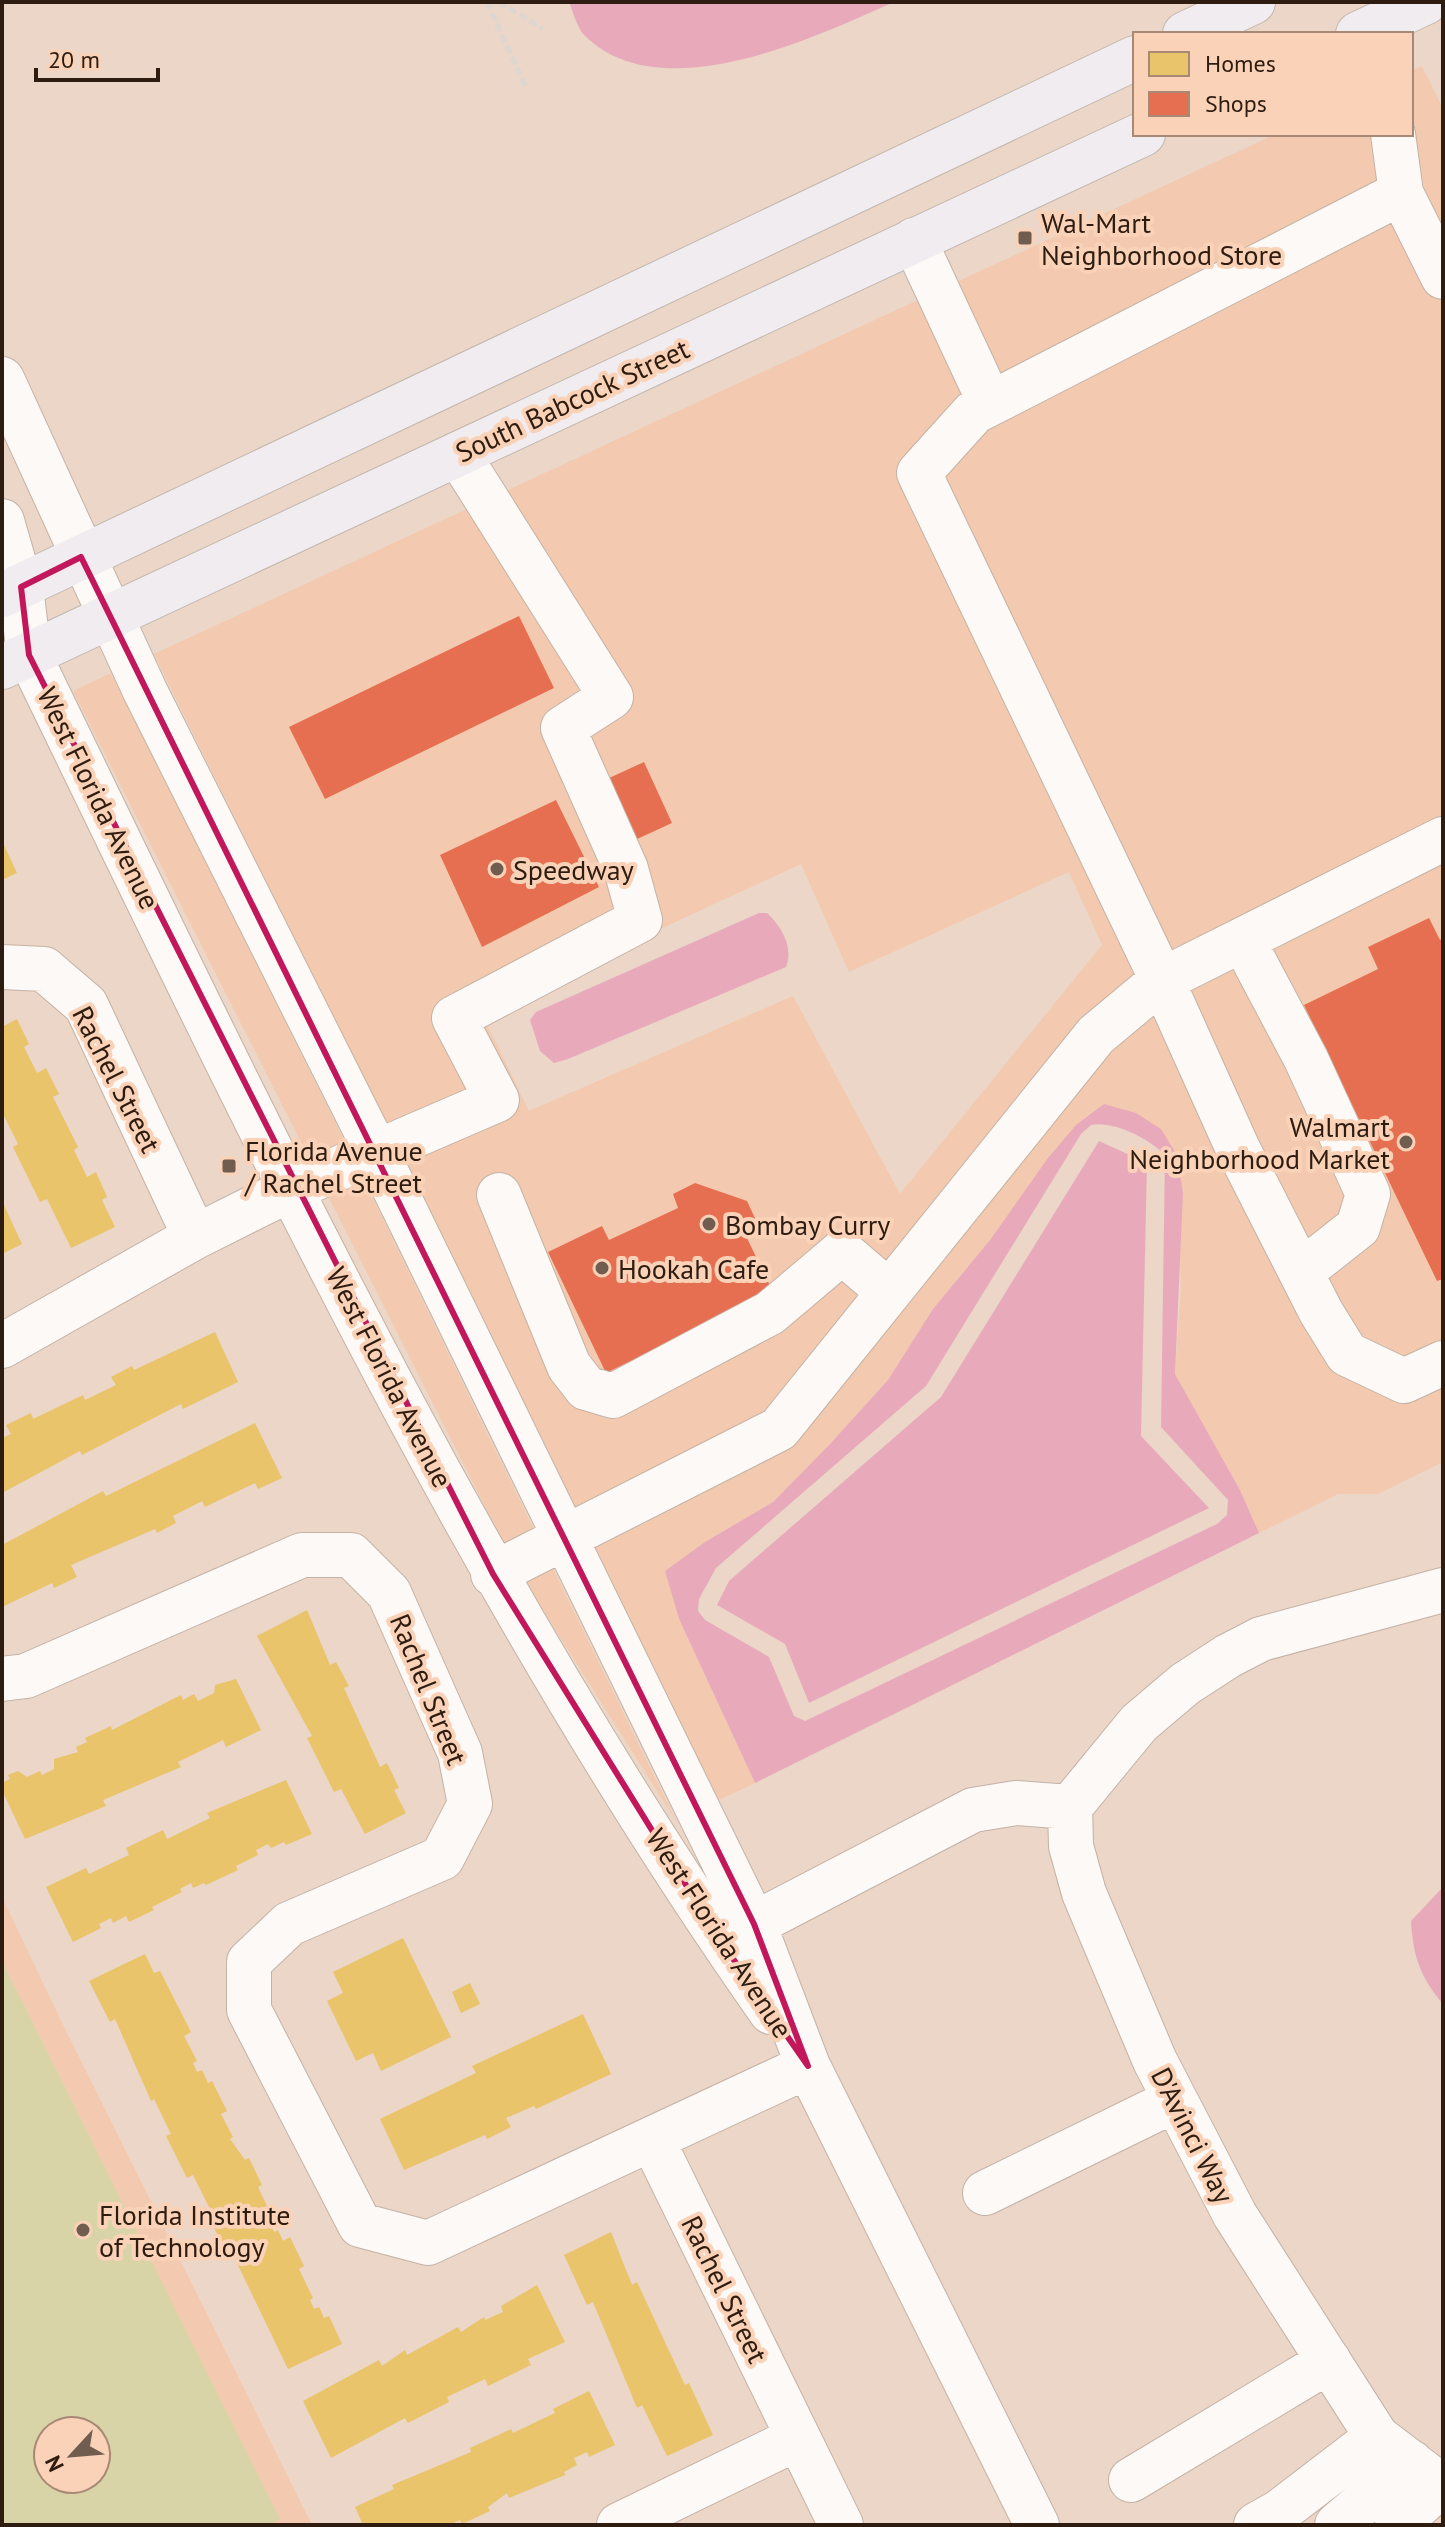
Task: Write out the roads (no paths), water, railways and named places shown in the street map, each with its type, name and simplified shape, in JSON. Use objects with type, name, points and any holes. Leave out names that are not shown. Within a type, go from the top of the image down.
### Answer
[{"type":"main road","points":[[1189,32],[1253,2]]},
{"type":"main road","points":[[1374,30],[1426,2]]},
{"type":"main road","points":[[12,591],[1133,59]]},
{"type":"main road","name":"South Babcock Street","points":[[15,661],[1139,136]]},
{"type":"street","points":[[1393,136],[1401,193],[1443,277]]},
{"type":"street","points":[[1401,193],[974,412],[919,473],[1162,980],[1238,1149],[1347,1354],[1404,1381],[1443,1363]]},
{"type":"street","points":[[914,240],[990,403]]},
{"type":"street","name":"West Florida Avenue","points":[[2,379],[81,557],[754,1924],[808,2066],[1037,2525]]},
{"type":"street","points":[[2,1346],[195,1237],[293,1188],[497,1100],[454,1018],[640,920],[626,869],[563,728],[611,697],[458,454]]},
{"type":"street","name":"West Florida Avenue","points":[[2,521],[12,591],[15,661],[493,1574],[722,1943],[808,2066]]},
{"type":"street","points":[[493,1574],[779,1429],[1096,1035],[1162,980],[1443,839]]},
{"type":"street","points":[[1243,940],[1306,1059],[1368,1194],[1358,1227],[1301,1272]]},
{"type":"street","name":"Rachel Street","points":[[2,967],[44,969],[86,1005],[195,1237]]},
{"type":"street","points":[[499,1195],[569,1366],[586,1388],[613,1396],[770,1313],[842,1252],[889,1292]]},
{"type":"street","name":"Rachel Street","points":[[2,1679],[26,1676],[302,1555],[351,1555],[389,1593],[460,1753],[470,1804],[442,1858],[289,1924],[249,1962],[249,2010],[360,2225],[428,2243],[808,2066]]},
{"type":"street","points":[[754,1924],[973,1810],[1016,1803],[1070,1807],[1139,1723],[1185,1684],[1261,1639],[1443,1590]]},
{"type":"street","name":"D'Avinci Way","points":[[1070,1807],[1071,1846],[1084,1893],[1155,2061],[1235,2215],[1329,2361],[1418,2468]]},
{"type":"street","points":[[985,2193],[1175,2100]]},
{"type":"street","name":"Rachel Street","points":[[652,2139],[841,2525]]},
{"type":"street","points":[[1131,2480],[1329,2361]]},
{"type":"street","points":[[619,2525],[798,2438]]},
{"type":"street","points":[[1268,2522],[1418,2468]]},
{"type":"street","points":[[1337,2525],[1418,2468]]},
{"type":"street","points":[[1397,2525],[1418,2468]]},
{"type":"place","name":"Wal-Mart Neighborhood Store","points":[[1025,238]]},
{"type":"place","name":"Speedway","points":[[497,869]]},
{"type":"place","name":"Walmart Neighborhood Market","points":[[1406,1142]]},
{"type":"place","name":"Florida Avenue / Rachel Street","points":[[229,1166]]},
{"type":"place","name":"Bombay Curry","points":[[709,1224]]},
{"type":"place","name":"Hookah Cafe","points":[[602,1268]]},
{"type":"place","name":"Florida Institute of Technology","points":[[83,2230]]}]
